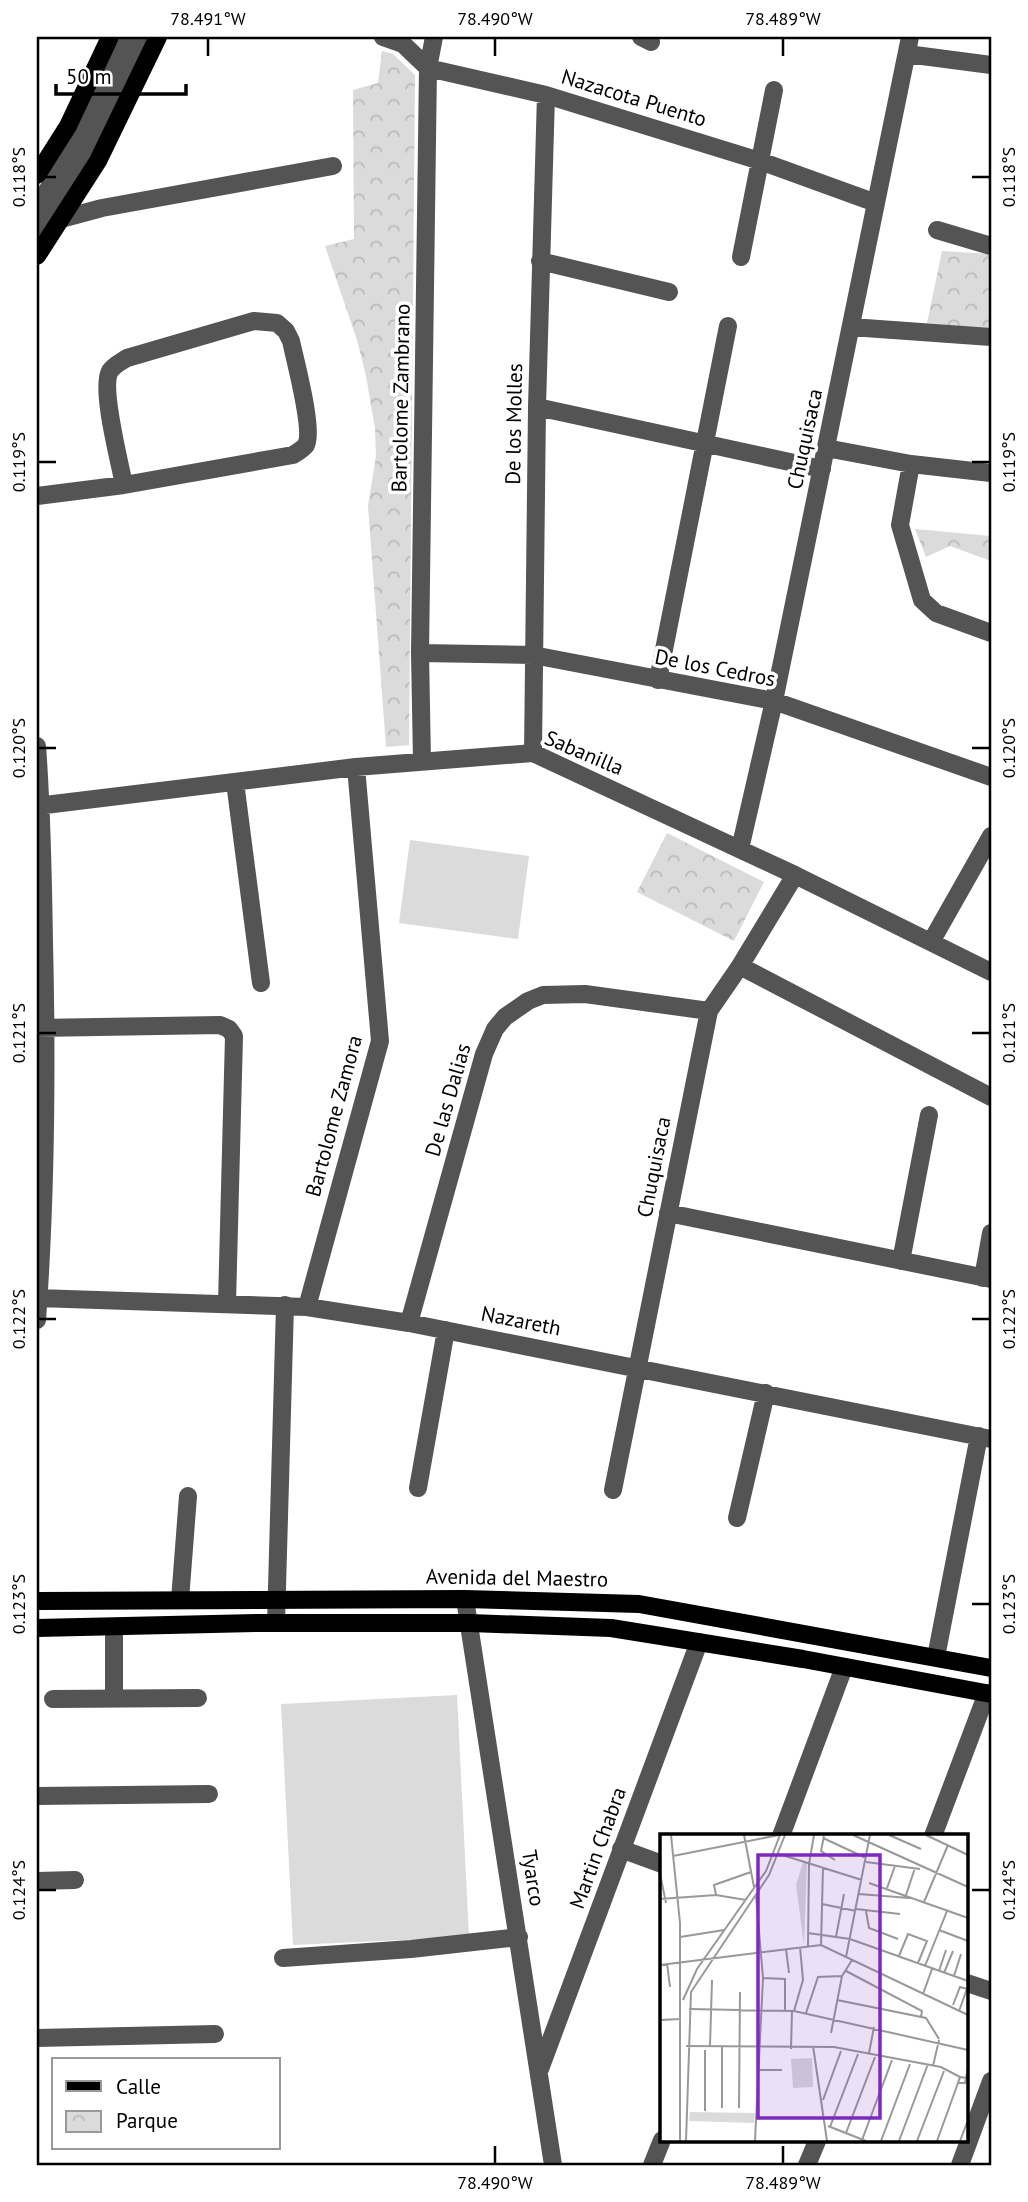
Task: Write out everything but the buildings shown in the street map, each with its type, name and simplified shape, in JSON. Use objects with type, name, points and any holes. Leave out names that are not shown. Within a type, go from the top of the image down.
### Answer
[{"type":"main road","points":[[37,175],[68,126],[110,37]]},
{"type":"main road","points":[[37,256],[99,162],[158,37]]},
{"type":"main road","name":"Avenida del Maestro","points":[[37,1601],[466,1599],[639,1604],[991,1668]]},
{"type":"main road","points":[[560,1626],[561,1600]]},
{"type":"main road","points":[[37,1628],[276,1623],[470,1623],[611,1628],[989,1693]]},
{"type":"main road","points":[[803,1659],[809,1633]]},
{"type":"street","points":[[37,208],[77,140],[130,37]]},
{"type":"street","points":[[37,231],[89,149],[146,37]]},
{"type":"street","points":[[383,37],[403,44],[428,68]]},
{"type":"street","name":"Bartolome Zambrano","points":[[422,761],[420,653],[428,68],[434,37]]},
{"type":"street","points":[[908,45],[991,65]]},
{"type":"street","name":"Chuquisaca","points":[[740,849],[774,701],[908,45]]},
{"type":"street","name":"Nazacota Puento","points":[[428,68],[546,95],[760,161],[876,203]]},
{"type":"street","points":[[741,257],[774,90]]},
{"type":"street","name":"De los Molles","points":[[533,753],[537,407],[546,95]]},
{"type":"street","points":[[61,219],[102,208],[333,166]]},
{"type":"street","points":[[937,230],[991,246]]},
{"type":"street","points":[[540,261],[669,292]]},
{"type":"street","points":[[37,496],[124,485],[293,455],[300,451],[306,444],[308,427],[291,341],[286,331],[277,323],[254,321],[127,358],[117,364],[110,372],[107,393],[124,485]]},
{"type":"street","points":[[658,681],[728,326]]},
{"type":"street","points":[[851,327],[991,337]]},
{"type":"street","points":[[537,407],[822,469]]},
{"type":"street","points":[[826,448],[911,464],[991,473]]},
{"type":"street","points":[[911,464],[900,525],[922,600],[936,613],[991,633]]},
{"type":"street","name":"De los Cedros","points":[[420,653],[533,654],[658,681],[774,701],[991,777]]},
{"type":"street","points":[[37,746],[45,1139],[37,1320]]},
{"type":"street","name":"Sabanilla","points":[[39,806],[356,767],[533,753],[795,875],[991,972]]},
{"type":"street","name":"Bartolome Zamora","points":[[307,1307],[380,1041],[356,767]]},
{"type":"street","points":[[235,782],[261,982]]},
{"type":"street","points":[[930,942],[991,836]]},
{"type":"street","name":"Chuquisaca","points":[[613,1490],[709,1010],[740,966],[795,875]]},
{"type":"street","points":[[740,966],[991,1097]]},
{"type":"street","name":"De las Dalias","points":[[410,1322],[484,1054],[495,1029],[505,1017],[528,1001],[543,995],[559,994],[585,994],[709,1010]]},
{"type":"street","points":[[42,1028],[220,1025],[229,1029],[234,1037],[227,1303]]},
{"type":"street","points":[[901,1261],[929,1115]]},
{"type":"street","points":[[668,1213],[987,1279],[991,1233]]},
{"type":"street","name":"Nazareth","points":[[38,1298],[285,1305],[410,1322],[985,1437]]},
{"type":"street","points":[[276,1623],[285,1305]]},
{"type":"street","points":[[418,1488],[446,1330]]},
{"type":"street","points":[[737,1518],[766,1393]]},
{"type":"street","points":[[936,1657],[985,1437]]},
{"type":"street","points":[[180,1600],[188,1496]]},
{"type":"street","name":"Tyarco","points":[[466,1599],[553,2165]]},
{"type":"street","points":[[114,1627],[114,1698]]},
{"type":"street","name":"Martin Chabra","points":[[540,2070],[699,1642]]},
{"type":"street","points":[[782,1834],[844,1667]]},
{"type":"street","points":[[934,1834],[989,1693]]},
{"type":"street","points":[[53,1699],[198,1698]]},
{"type":"street","points":[[37,1797],[209,1794]]},
{"type":"street","points":[[621,1849],[660,1863]]},
{"type":"street","points":[[37,1881],[75,1880]]},
{"type":"street","points":[[283,1958],[411,1949],[519,1937]]},
{"type":"street","points":[[968,1983],[991,1992]]},
{"type":"street","points":[[37,2039],[215,2034]]},
{"type":"street","points":[[960,2165],[991,2081]]},
{"type":"street","points":[[652,2165],[661,2142]]},
{"type":"street","points":[[807,2165],[817,2142]]},
{"type":"green space","points":[[382,51],[393,54],[415,75],[409,745],[386,747],[368,506],[376,456],[375,428],[357,340],[325,246],[354,239],[353,90],[378,83]]},
{"type":"green space","points":[[942,251],[991,254],[991,329],[927,323]]},
{"type":"green space","points":[[915,529],[991,536],[991,561],[950,546],[926,557]]},
{"type":"green space","points":[[667,833],[764,882],[734,941],[637,892]]},
{"type":"green space","points":[[410,840],[529,856],[518,939],[399,923]]},
{"type":"green space","points":[[457,1695],[469,1937],[293,1945],[281,1704]]}]
